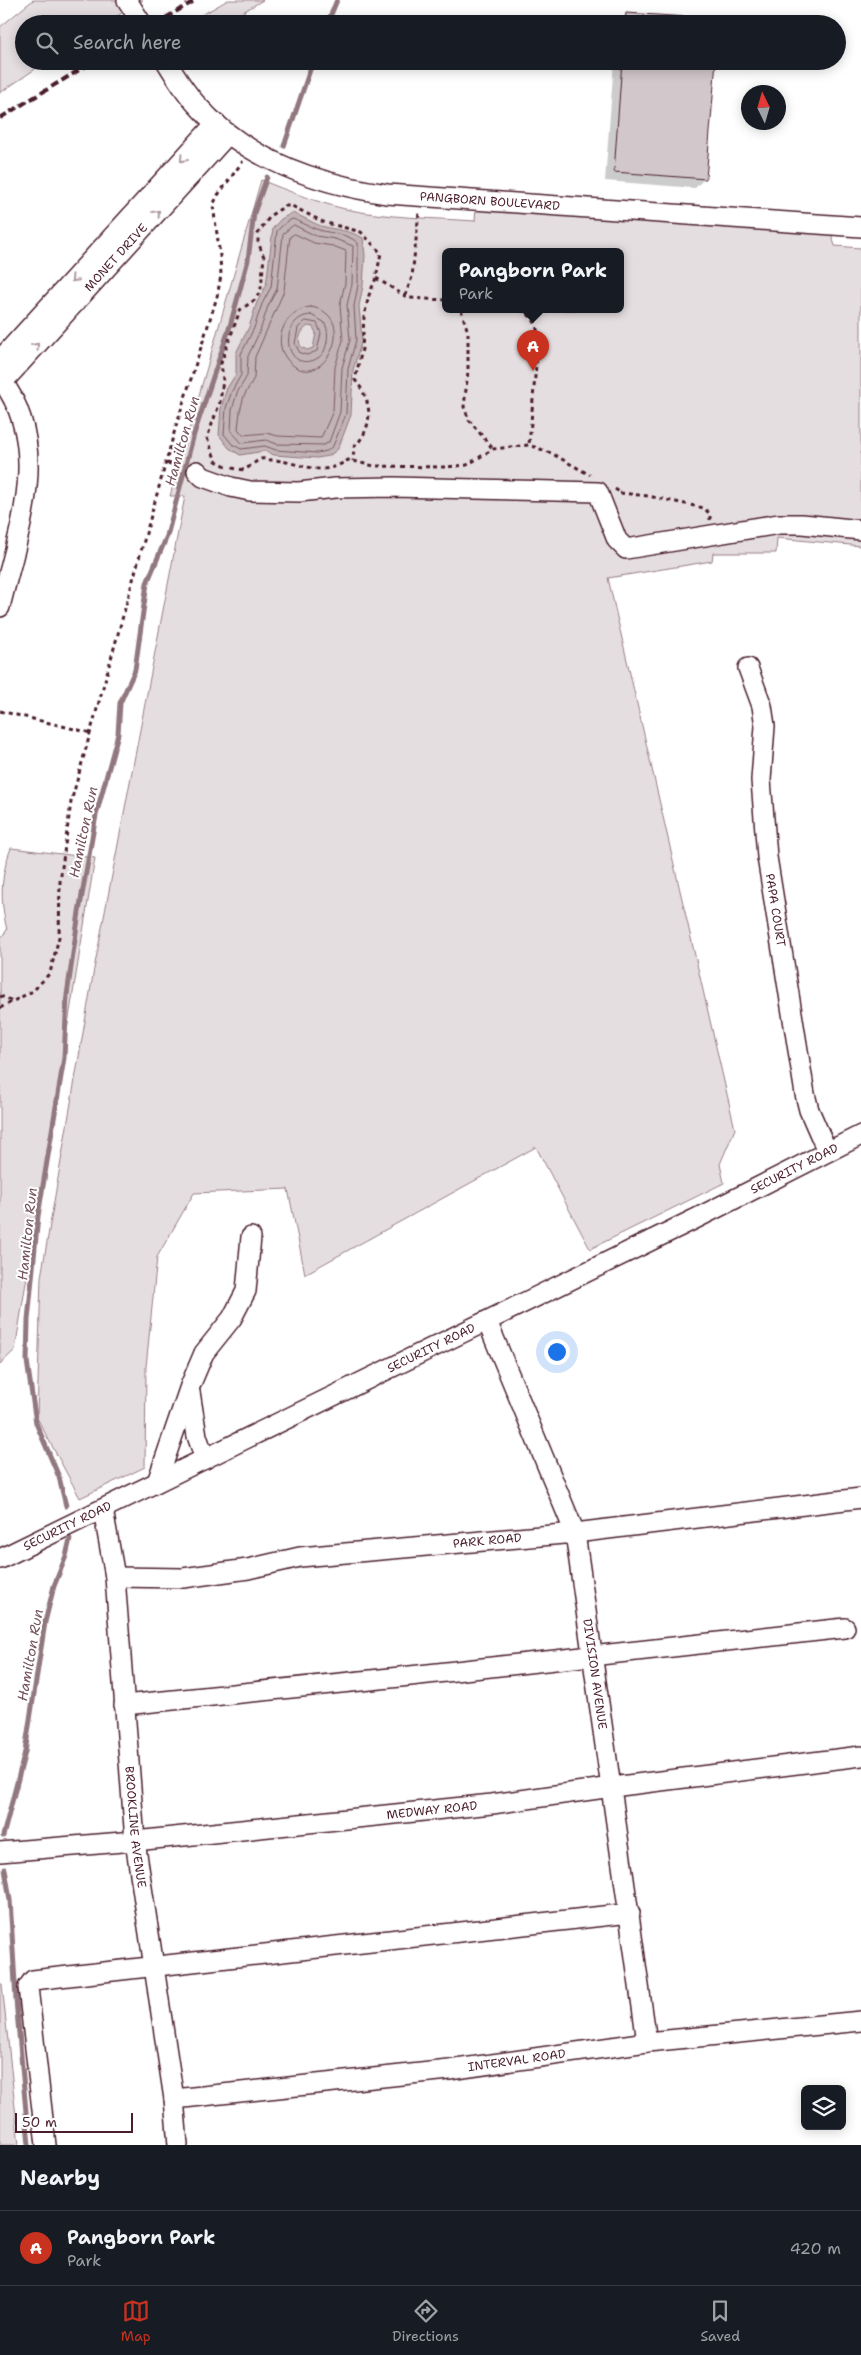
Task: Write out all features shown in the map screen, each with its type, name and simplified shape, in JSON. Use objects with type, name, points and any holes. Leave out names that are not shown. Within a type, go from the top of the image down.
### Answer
[{"type":"street","points":[[127,0],[136,15]]},
{"type":"street","name":"PANGBORN BOULEVARD","points":[[172,70],[197,105],[222,128],[252,148],[284,166],[313,178],[350,188],[387,194],[861,227]]},
{"type":"street","name":"MONET DRIVE","points":[[0,360],[222,128]]},
{"type":"street","name":"MONET DRIVE","points":[[0,606],[24,508],[29,459],[23,422],[2,380],[222,128]]},
{"type":"street","points":[[197,471],[203,477],[231,487],[250,491],[299,492],[335,488],[601,485],[617,540],[626,549],[779,524],[802,524],[861,530]]},
{"type":"street","name":"PAPA COURT","points":[[748,668],[762,706],[765,726],[761,780],[768,866],[806,1094],[810,1110],[826,1151]]},
{"type":"street","name":"SECURITY ROAD","points":[[0,1559],[695,1219],[826,1151],[861,1135]]},
{"type":"street","points":[[157,1482],[190,1386],[204,1353],[232,1318],[244,1296],[251,1238]]},
{"type":"street","name":"DIVISION AVENUE","points":[[487,1321],[575,1533],[647,2042]]},
{"type":"street","points":[[190,1386],[197,1436],[205,1458]]},
{"type":"street","name":"PARK ROAD","points":[[115,1577],[183,1578],[248,1569],[300,1557],[575,1533],[861,1498]]},
{"type":"street","name":"BROOKLINE AVENUE","points":[[103,1509],[115,1577],[135,1841],[174,2098],[178,2145]]},
{"type":"street","points":[[124,1705],[845,1628]]},
{"type":"street","name":"MEDWAY ROAD","points":[[0,1852],[135,1841],[492,1804],[861,1756]]},
{"type":"street","points":[[46,2145],[28,1987],[33,1980],[630,1914]]},
{"type":"street","name":"INTERVAL ROAD","points":[[174,2098],[449,2070],[647,2042],[861,2021]]},
{"type":"path","points":[[0,1008],[33,991],[50,973],[59,937],[61,912],[60,882],[71,802],[167,462],[217,297],[221,275],[213,205],[218,195],[252,148]]},
{"type":"path","points":[[353,461],[354,448],[368,428],[367,398],[356,380],[362,349],[364,317],[369,295],[376,278],[381,253],[361,232],[323,222],[292,206],[285,206],[271,215],[258,234],[258,242],[264,257],[261,288],[256,299],[240,310],[221,363],[223,380],[220,402],[207,438],[216,461],[231,468],[244,470],[261,459],[293,462],[315,470],[339,466],[348,460],[374,466],[467,465],[493,449],[529,445],[551,453],[601,485],[622,494],[648,496],[704,508],[710,514],[712,535]]},
{"type":"path","points":[[405,296],[412,276],[419,212]]},
{"type":"path","points":[[376,278],[408,298],[442,300]]},
{"type":"path","points":[[462,313],[468,332],[468,371],[464,406],[469,420],[493,449]]},
{"type":"path","points":[[528,313],[532,315],[538,328],[529,445]]},
{"type":"path","points":[[167,462],[172,464]]},
{"type":"path","points":[[601,485],[622,494]]},
{"type":"path","points":[[0,711],[91,732]]},
{"type":"path","points":[[0,996],[13,1001]]},
{"type":"shaded area","points":[[33,0],[143,0],[119,15],[15,15],[15,70],[34,70],[0,93],[0,27]]},
{"type":"shaded area","points":[[228,0],[263,0],[238,15],[202,15]]},
{"type":"shaded area","points":[[261,180],[323,203],[377,214],[475,221],[476,207],[535,214],[831,233],[835,246],[861,248],[861,546],[777,538],[776,553],[713,553],[712,561],[608,578],[735,1129],[720,1164],[724,1183],[590,1249],[536,1147],[305,1274],[288,1189],[194,1193],[157,1257],[146,1367],[145,1467],[80,1498],[37,1418],[41,1277],[94,969],[185,496],[170,496]]},
{"type":"shaded area","points":[[11,848],[95,858],[15,1350],[0,1364],[0,939],[7,930],[2,889],[7,859]]},
{"type":"shaded area","points":[[0,1984],[2,1984],[19,2145],[0,2145]]},
{"type":"water","points":[[292,213],[321,226],[348,232],[363,238],[365,255],[363,286],[359,306],[362,340],[353,370],[351,415],[338,449],[329,456],[317,458],[274,455],[265,451],[240,455],[229,448],[219,435],[221,408],[227,388],[236,374],[236,353],[249,327],[257,302],[266,286],[273,228],[281,219]],"holes":[[[308,326],[313,327],[316,333],[313,348],[307,350],[301,347],[300,335]]]},
{"type":"building","points":[[626,13],[657,15],[626,15]]},
{"type":"building","points":[[621,70],[715,70],[706,179],[614,172]]},
{"type":"waterway","name":"Hamilton Run","points":[[331,15],[337,0]]},
{"type":"waterway","name":"Hamilton Run","points":[[284,146],[310,70]]},
{"type":"waterway","name":"Hamilton Run","points":[[66,1506],[59,1477],[36,1423],[27,1361],[28,1320],[38,1216],[64,1058],[67,995],[79,912],[96,815],[118,734],[120,703],[135,670],[147,583],[167,536],[194,434],[230,326],[248,260],[254,213],[267,177]]},
{"type":"waterway","name":"Hamilton Run","points":[[3,1836],[25,1752],[45,1622],[54,1586],[66,1556],[70,1539]]},
{"type":"waterway","name":"Hamilton Run","points":[[5,1869],[10,1900],[16,2000],[29,2145]]},
{"type":"railway","points":[[170,15],[196,0]]},
{"type":"railway","points":[[0,118],[79,70]]},
{"type":"place","name":"Pangborn Park","points":[[533,371]]}]
